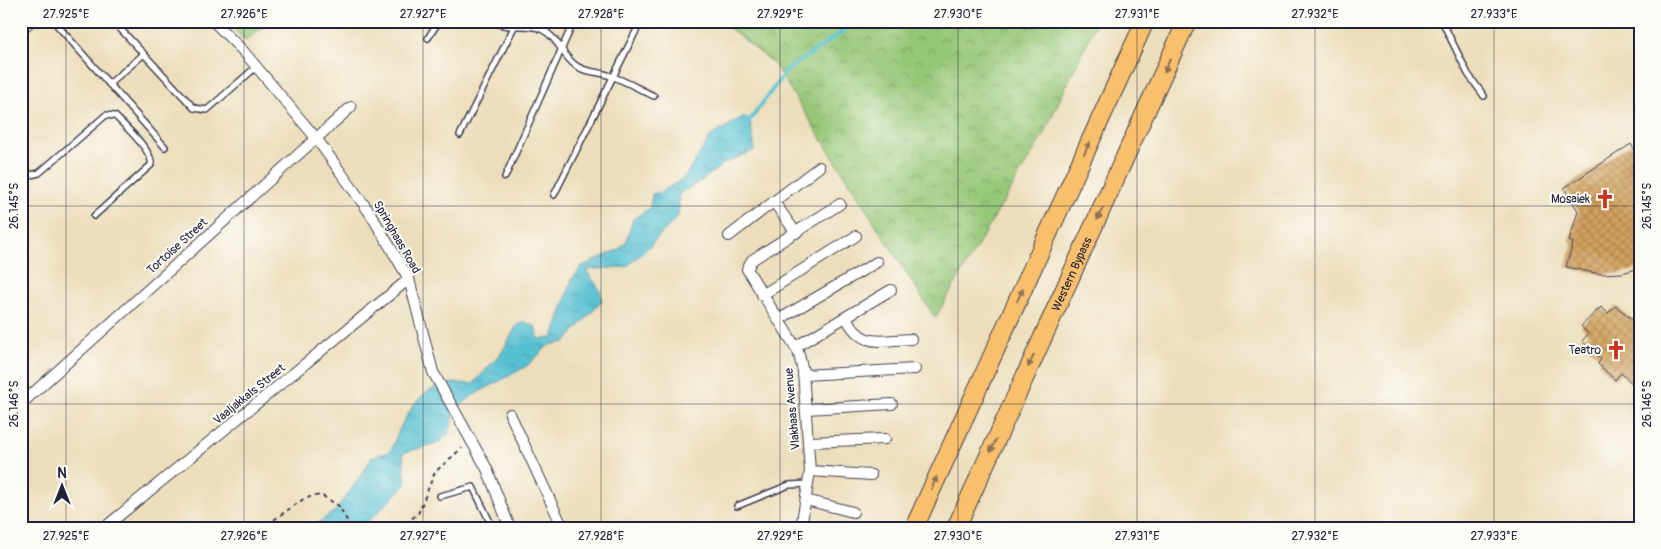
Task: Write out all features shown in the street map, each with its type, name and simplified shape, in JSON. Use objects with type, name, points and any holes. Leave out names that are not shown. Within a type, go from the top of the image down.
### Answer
[{"type":"highway","points":[[914,528],[1145,21]]},
{"type":"highway","name":"Western Bypass","points":[[956,528],[1187,21]]},
{"type":"street","points":[[21,27],[28,21]]},
{"type":"street","name":"Springhaas Road","points":[[213,21],[316,138],[370,213],[409,279],[433,372],[487,469],[510,528]]},
{"type":"street","name":"Tortoise Street","points":[[21,404],[350,107]]},
{"type":"street","points":[[729,236],[819,167]]},
{"type":"street","points":[[774,202],[796,233],[840,204]]},
{"type":"street","name":"Vlakhaas Avenue","points":[[796,233],[752,260],[748,266],[748,273],[795,346],[803,375],[807,409],[810,471],[800,528]]},
{"type":"street","points":[[762,295],[856,236]]},
{"type":"street","points":[[778,320],[877,262]]},
{"type":"street","name":"Vaaljakkals Street","points":[[104,528],[409,279]]},
{"type":"street","points":[[795,346],[891,290]]},
{"type":"street","points":[[846,317],[853,332],[863,338],[870,340],[911,339]]},
{"type":"street","points":[[803,375],[915,369]]},
{"type":"street","points":[[807,409],[892,404]]},
{"type":"street","points":[[510,414],[563,528]]},
{"type":"street","points":[[809,442],[885,438]]},
{"type":"street","points":[[810,471],[871,475]]},
{"type":"street","points":[[806,500],[853,512]]},
{"type":"lane","points":[[113,21],[194,108],[207,110],[255,68]]},
{"type":"lane","points":[[428,38],[439,21]]},
{"type":"lane","points":[[493,21],[500,26],[532,25],[544,30],[554,37],[576,66],[596,74],[613,77],[654,96]]},
{"type":"lane","points":[[505,178],[574,21]]},
{"type":"lane","points":[[554,195],[641,21]]},
{"type":"lane","points":[[1442,21],[1468,74],[1484,96]]},
{"type":"lane","points":[[460,135],[516,24]]},
{"type":"lane","points":[[57,25],[165,147]]},
{"type":"lane","points":[[109,84],[144,54]]},
{"type":"lane","points":[[21,166],[31,175],[39,173],[106,115],[115,116],[148,152],[152,161],[151,165],[94,216]]},
{"type":"lane","points":[[737,506],[789,485],[808,484]]},
{"type":"lane","points":[[440,496],[473,487],[493,528]]},
{"type":"path","points":[[400,528],[418,514],[435,472],[472,441]]},
{"type":"path","points":[[273,528],[274,519],[305,498],[321,496],[339,506],[352,528]]},
{"type":"green space","points":[[227,21],[270,21],[245,41]]},
{"type":"green space","points":[[721,21],[1097,21],[1043,135],[935,318],[774,64]]},
{"type":"water","points":[[744,116],[750,120],[755,150],[725,163],[701,181],[680,193],[678,216],[645,251],[626,267],[586,270],[600,290],[602,301],[565,342],[549,345],[527,366],[472,396],[456,410],[448,435],[441,442],[403,453],[406,485],[361,528],[311,528],[336,510],[372,457],[390,452],[404,421],[416,402],[424,394],[445,384],[473,384],[502,352],[517,325],[525,322],[535,326],[539,339],[553,338],[572,279],[582,266],[618,250],[626,242],[633,219],[650,208],[652,194],[661,192],[684,178],[711,136]]},
{"type":"building","name":"Mosaiek","points":[[1631,144],[1640,159],[1640,268],[1622,273],[1600,274],[1566,267],[1573,243],[1569,241],[1578,211],[1564,188]]},
{"type":"building","name":"Teatro","points":[[1616,306],[1640,326],[1640,391],[1621,373],[1615,380],[1598,364],[1601,359],[1582,341],[1588,334],[1581,326],[1601,307],[1608,313]]},
{"type":"waterway","points":[[750,120],[787,70],[858,21]]},
{"type":"place","name":"Mosaiek","points":[[1605,199]]},
{"type":"place","name":"Teatro","points":[[1616,350]]}]
